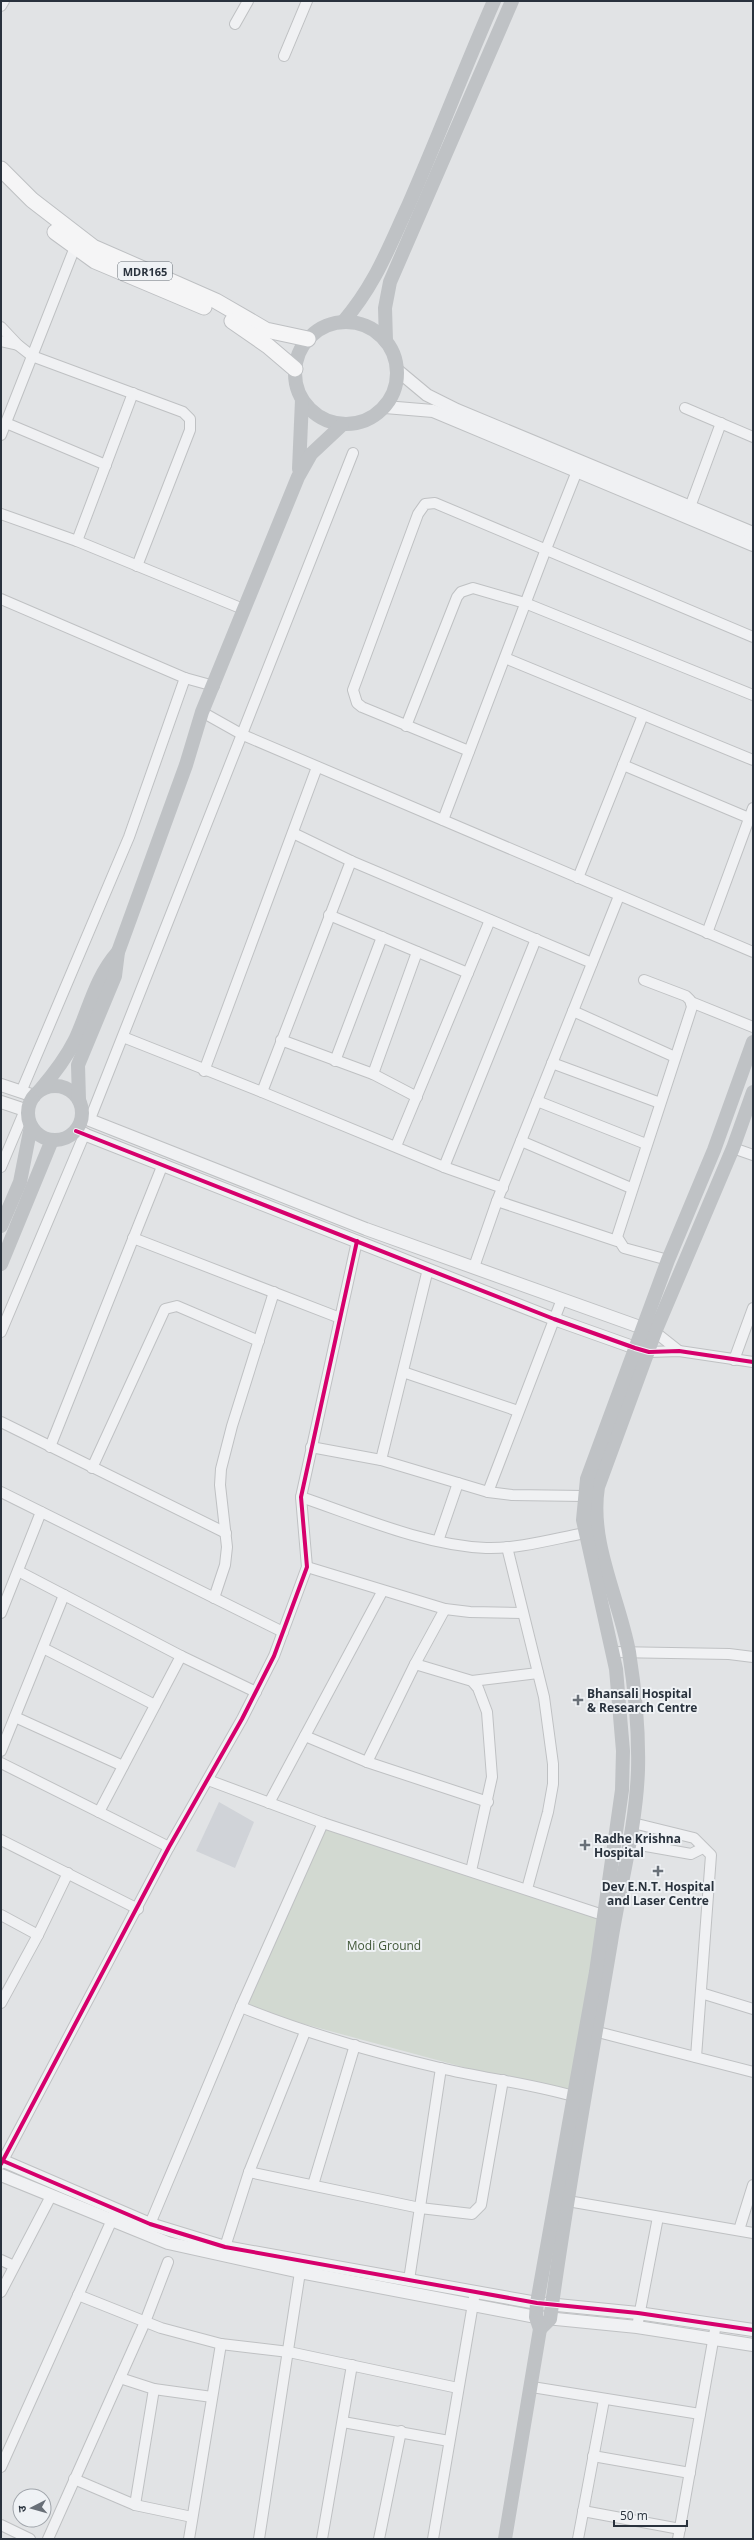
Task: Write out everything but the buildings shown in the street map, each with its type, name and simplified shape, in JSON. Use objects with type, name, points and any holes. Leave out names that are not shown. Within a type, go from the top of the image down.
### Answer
[{"type":"main road","points":[[343,322],[363,299],[376,278],[449,112],[494,1]]},
{"type":"main road","points":[[386,341],[385,308],[390,282],[450,147],[512,1]]},
{"type":"main road","name":"MDR165","points":[[1,169],[96,261],[212,311],[242,326],[296,368]]},
{"type":"main road","name":"MDR165","points":[[1,183],[76,242],[93,247],[216,301],[266,330],[308,339]]},
{"type":"main road","points":[[343,322],[367,326],[386,341],[394,355],[397,370],[396,386],[385,407],[365,421],[342,424],[319,417],[302,400],[296,385],[296,368],[300,353],[308,339],[320,329],[343,322]]},
{"type":"main road","points":[[298,477],[302,400]]},
{"type":"main road","points":[[118,952],[105,967],[75,1040],[62,1062],[31,1093],[26,1111],[31,1126],[40,1135],[52,1140],[65,1138],[81,1132],[86,1118],[79,1100],[78,1065],[115,976],[118,952],[186,765],[202,712],[214,686],[298,477],[311,454],[342,424]]},
{"type":"main road","points":[[610,1917],[633,1823],[638,1749],[629,1652],[601,1546],[596,1499],[603,1472],[649,1352],[649,1330],[668,1260],[714,1150],[753,1042]]},
{"type":"main road","points":[[31,1093],[52,1086],[62,1086],[70,1090],[79,1100]]},
{"type":"main road","points":[[542,2321],[537,2303],[562,2200],[610,1917],[624,1751],[613,1652],[585,1533],[584,1496],[589,1472],[635,1348],[649,1330],[733,1148],[753,1092]]},
{"type":"main road","points":[[1,1226],[20,1182],[31,1126]]},
{"type":"main road","points":[[2,1257],[52,1140]]},
{"type":"main road","points":[[505,2539],[542,2321],[552,2304],[562,2200]]},
{"type":"street","points":[[1,6],[4,1]]},
{"type":"street","points":[[235,24],[248,1]]},
{"type":"street","points":[[284,56],[307,1]]},
{"type":"street","points":[[1,435],[76,242]]},
{"type":"street","points":[[1,327],[18,345],[32,356],[188,414],[191,423],[137,566]]},
{"type":"street","points":[[1,341],[18,345]]},
{"type":"street","points":[[397,370],[427,395],[457,410],[753,533]]},
{"type":"street","points":[[77,541],[133,393]]},
{"type":"street","points":[[385,407],[433,411],[753,545]]},
{"type":"street","points":[[685,408],[753,437]]},
{"type":"street","points":[[6,423],[106,465]]},
{"type":"street","points":[[690,507],[721,423]]},
{"type":"street","points":[[353,453],[123,1037],[86,1118],[366,1229],[649,1330],[679,1351]]},
{"type":"street","points":[[443,820],[525,603],[577,471]]},
{"type":"street","points":[[469,751],[362,707],[357,703],[353,690],[418,514],[423,506],[434,503],[753,637]]},
{"type":"street","points":[[1,514],[77,541],[244,609]]},
{"type":"street","points":[[406,726],[461,592],[473,588],[525,603],[753,695]]},
{"type":"street","points":[[1,599],[185,678],[214,686]]},
{"type":"street","points":[[504,658],[753,760]]},
{"type":"street","points":[[1,1085],[31,1093],[129,837],[185,678]]},
{"type":"street","points":[[202,712],[243,735],[753,952]]},
{"type":"street","points":[[578,878],[643,715]]},
{"type":"street","points":[[623,765],[749,818]]},
{"type":"street","points":[[204,1071],[317,767]]},
{"type":"street","points":[[707,933],[753,808]]},
{"type":"street","points":[[292,833],[351,861],[592,963]]},
{"type":"street","points":[[262,1092],[329,914],[351,861]]},
{"type":"street","points":[[474,1267],[497,1201],[619,896]]},
{"type":"street","points":[[329,914],[468,973]]},
{"type":"street","points":[[396,1146],[490,920]]},
{"type":"street","points":[[335,1060],[382,937]]},
{"type":"street","points":[[444,1167],[536,939]]},
{"type":"street","points":[[373,1074],[417,952]]},
{"type":"street","points":[[644,980],[686,996],[691,1002],[753,1027]]},
{"type":"street","points":[[617,1241],[617,1232],[691,1010],[691,1002]]},
{"type":"street","points":[[573,1011],[675,1057]]},
{"type":"street","points":[[123,1037],[204,1071],[262,1092],[396,1146],[444,1167],[503,1188]]},
{"type":"street","points":[[282,1040],[373,1074],[417,1096]]},
{"type":"street","points":[[552,1063],[660,1103]]},
{"type":"street","points":[[537,1101],[646,1144]]},
{"type":"street","points":[[1,1102],[26,1111],[1,1166]]},
{"type":"street","points":[[1,1332],[81,1132],[554,1319],[635,1348],[649,1352],[679,1351],[753,1362]]},
{"type":"street","points":[[521,1141],[631,1188]]},
{"type":"street","points":[[733,1148],[753,1155]]},
{"type":"street","points":[[50,1447],[163,1164]]},
{"type":"street","points":[[497,1201],[617,1241],[624,1248],[668,1260]]},
{"type":"street","points":[[133,1238],[340,1318]]},
{"type":"street","points":[[357,1241],[301,1497],[307,1567],[274,1656],[208,1780],[169,1847],[138,1909],[2,2162],[168,2243],[300,2272],[472,2305],[542,2321],[636,2327],[753,2345]]},
{"type":"street","points":[[381,1460],[428,1269]]},
{"type":"street","points":[[214,1598],[225,1565],[226,1533],[220,1485],[221,1469],[274,1292]]},
{"type":"street","points":[[488,1492],[562,1299]]},
{"type":"street","points":[[92,1468],[165,1309],[177,1306],[259,1341]]},
{"type":"street","points":[[734,1360],[753,1310]]},
{"type":"street","points":[[402,1372],[518,1411]]},
{"type":"street","points":[[1,1422],[226,1533]]},
{"type":"street","points":[[311,1447],[381,1460],[488,1492],[512,1495],[584,1496]]},
{"type":"street","points":[[438,1541],[458,1483]]},
{"type":"street","points":[[1,1492],[283,1632]]},
{"type":"street","points":[[301,1497],[411,1534],[464,1546],[507,1547],[585,1533]]},
{"type":"street","points":[[1,1613],[41,1512]]},
{"type":"street","points":[[507,1547],[538,1673],[551,1748],[553,1784],[527,1889]]},
{"type":"street","points":[[307,1567],[382,1592],[445,1609],[470,1612],[523,1613]]},
{"type":"street","points":[[18,1571],[181,1656],[256,1692]]},
{"type":"street","points":[[269,1804],[382,1592]]},
{"type":"street","points":[[1,1751],[64,1595]]},
{"type":"street","points":[[367,1762],[415,1664],[445,1609]]},
{"type":"street","points":[[42,1648],[155,1705]]},
{"type":"street","points":[[613,1652],[729,1654],[753,1657]]},
{"type":"street","points":[[99,1812],[181,1656]]},
{"type":"street","points":[[415,1664],[472,1681],[538,1673]]},
{"type":"street","points":[[471,1870],[488,1802],[492,1761],[487,1712],[481,1693],[472,1681]]},
{"type":"street","points":[[15,1717],[123,1766]]},
{"type":"street","points":[[305,1736],[367,1762],[488,1802]]},
{"type":"street","points":[[1,1763],[169,1847]]},
{"type":"street","points":[[208,1780],[323,1823],[471,1870],[610,1917]]},
{"type":"street","points":[[150,2224],[241,2007],[323,1823]]},
{"type":"street","points":[[633,1823],[694,1838],[709,1852],[712,1860],[696,2057]]},
{"type":"street","points":[[1,1840],[138,1909]]},
{"type":"street","points":[[629,1843],[691,1854],[703,1848]]},
{"type":"street","points":[[1,2003],[38,1935],[68,1873]]},
{"type":"street","points":[[1,1915],[38,1935]]},
{"type":"street","points":[[701,1993],[753,2009]]},
{"type":"street","points":[[241,2007],[304,2032],[441,2068],[503,2080],[580,2098]]},
{"type":"street","points":[[591,2030],[753,2072]]},
{"type":"street","points":[[225,2247],[249,2172],[304,2032]]},
{"type":"street","points":[[313,2185],[355,2045]]},
{"type":"street","points":[[408,2280],[441,2068]]},
{"type":"street","points":[[249,2172],[420,2208],[468,2214],[479,2209],[503,2080]]},
{"type":"street","points":[[1,2175],[51,2196],[114,2216],[150,2224],[225,2247],[537,2303],[638,2313],[753,2330]]},
{"type":"street","points":[[739,2230],[753,2185]]},
{"type":"street","points":[[1,2292],[51,2196]]},
{"type":"street","points":[[562,2200],[753,2233]]},
{"type":"street","points":[[1,2467],[114,2216]]},
{"type":"street","points":[[636,2327],[658,2217]]},
{"type":"street","points":[[1,2260],[14,2266]]},
{"type":"street","points":[[48,2539],[145,2322],[168,2262]]},
{"type":"street","points":[[259,2539],[289,2352],[300,2272]]},
{"type":"street","points":[[434,2539],[449,2440],[475,2292]]},
{"type":"street","points":[[78,2295],[145,2322],[221,2344],[289,2352],[458,2388]]},
{"type":"street","points":[[583,2511],[679,2534],[712,2339],[716,2324]]},
{"type":"street","points":[[189,2539],[221,2344]]},
{"type":"street","points":[[322,2539],[352,2365]]},
{"type":"street","points":[[120,2378],[154,2389],[212,2397]]},
{"type":"street","points":[[532,2387],[604,2400],[700,2414]]},
{"type":"street","points":[[135,2505],[154,2389]]},
{"type":"street","points":[[578,2539],[604,2400]]},
{"type":"street","points":[[343,2422],[449,2440]]},
{"type":"street","points":[[379,2539],[401,2431]]},
{"type":"street","points":[[593,2456],[690,2473]]},
{"type":"street","points":[[74,2480],[135,2505],[192,2517]]},
{"type":"street","points":[[1,2525],[30,2539]]},
{"type":"shaded area","points":[[219,1802],[254,1822],[235,1868],[196,1851]]},
{"type":"green space","name":"Modi Ground","points":[[323,1823],[600,1914],[574,2097],[241,2007]]},
{"type":"cycle path","points":[[76,1131],[554,1319],[635,1348],[649,1352],[679,1351],[753,1362]]},
{"type":"cycle path","points":[[1,2164],[169,1847],[242,1719],[274,1656],[307,1567],[301,1497],[357,1241]]},
{"type":"cycle path","points":[[1,2160],[150,2224],[225,2247],[537,2303],[638,2313],[753,2330]]},
{"type":"place","name":"Bhansali Hospital & Research Centre","points":[[578,1700]]},
{"type":"place","name":"Radhe Krishna Hospital","points":[[585,1845]]},
{"type":"place","name":"Dev E.N.T. Hospital and Laser Centre","points":[[658,1871]]}]
